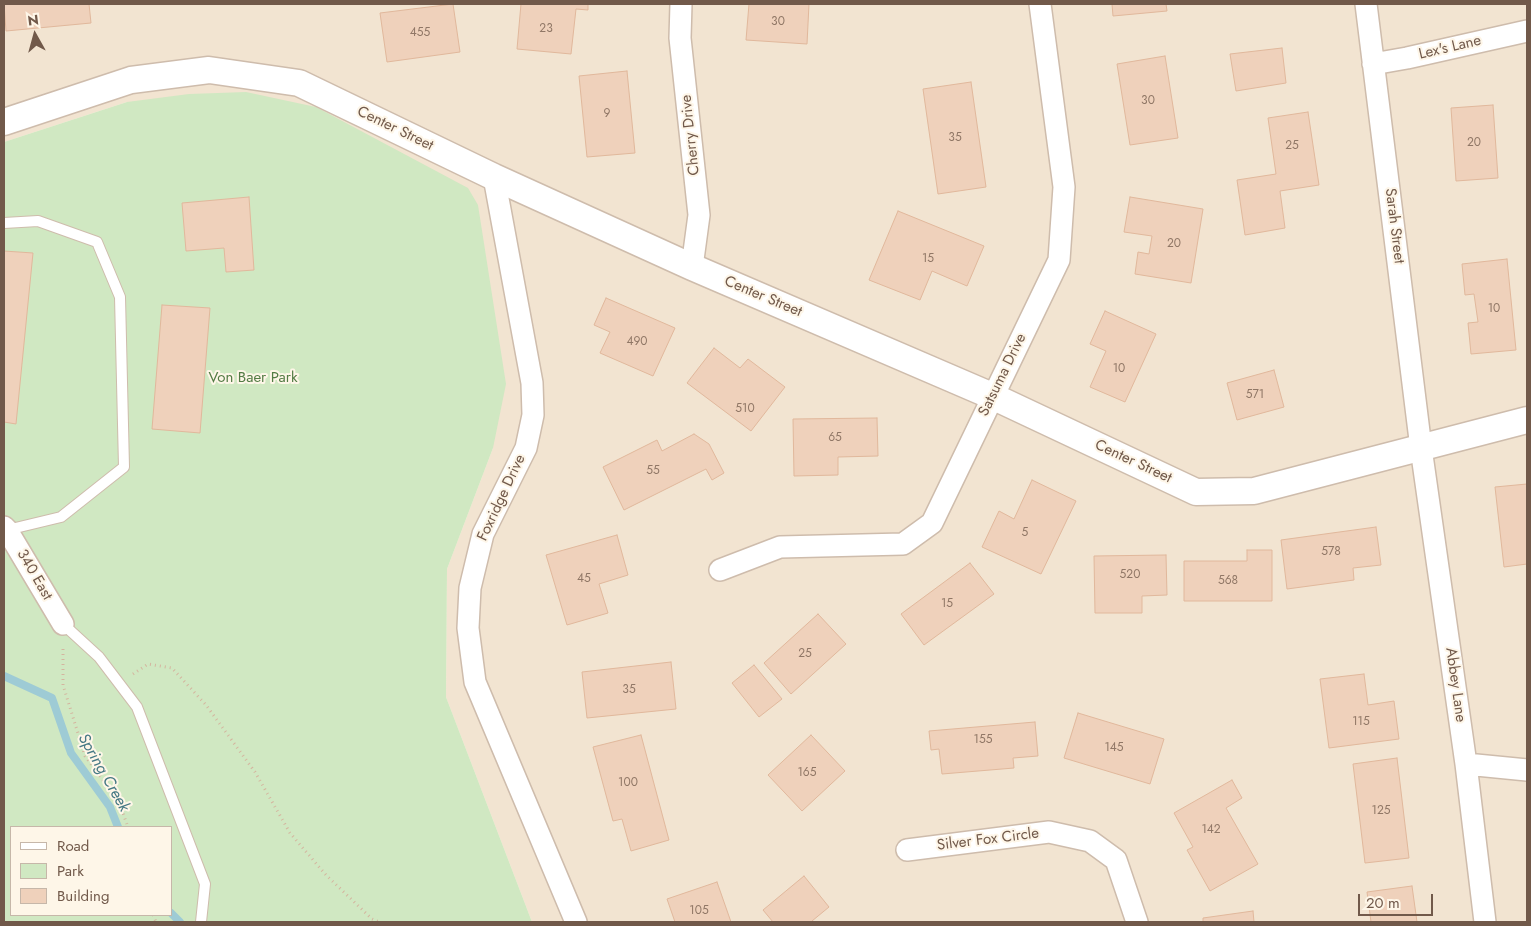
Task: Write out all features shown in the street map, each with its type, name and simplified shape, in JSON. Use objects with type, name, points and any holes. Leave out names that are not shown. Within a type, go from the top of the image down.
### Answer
[{"type":"street","name":"Cherry Drive","points":[[681,4],[680,38],[699,215],[692,267]]},
{"type":"street","name":"Satsuma Drive","points":[[720,570],[780,547],[903,544],[932,523],[1059,260],[1064,187],[1040,4]]},
{"type":"street","name":"Sarah Street","points":[[1366,4],[1421,448]]},
{"type":"street","name":"Lex's Lane","points":[[1373,64],[1527,31]]},
{"type":"street","name":"Center Street","points":[[4,122],[131,80],[209,70],[299,83],[494,177],[692,267],[992,396],[1196,492],[1254,491],[1527,420]]},
{"type":"street","name":"Foxridge Drive","points":[[494,177],[532,384],[533,415],[526,448],[483,534],[470,588],[468,628],[475,682],[576,922]]},
{"type":"street","name":"Abbey Lane","points":[[1421,448],[1466,764],[1485,922]]},
{"type":"street","name":"340 East","points":[[6,528],[63,624]]},
{"type":"street","points":[[1466,764],[1527,770]]},
{"type":"street","name":"Silver Fox Circle","points":[[907,850],[1049,832],[1090,841],[1116,860],[1137,922]]},
{"type":"lane","points":[[4,223],[38,221],[97,242],[120,297],[124,467],[61,517],[6,528]]},
{"type":"lane","points":[[63,624],[99,657],[137,706],[205,884],[202,921]]},
{"type":"path","points":[[63,624],[63,685],[85,756],[119,802],[128,826]]},
{"type":"path","points":[[129,696],[132,674],[148,664],[172,668],[206,705],[256,772],[290,832],[326,875],[372,919],[379,922]]},
{"type":"shaded area","points":[[4,4],[1527,4],[1527,922],[532,922],[446,697],[447,569],[493,448],[127,102],[4,142]]},
{"type":"green space","name":"Von Baer Park","points":[[246,92],[316,107],[468,188],[478,205],[506,384],[493,448],[447,569],[446,697],[532,922],[4,922],[4,142],[127,102],[189,94]]},
{"type":"building","points":[[4,4],[89,4],[91,23],[6,31]]},
{"type":"building","points":[[453,4],[460,52],[387,62],[380,13]]},
{"type":"building","points":[[521,4],[588,4],[588,10],[576,9],[571,54],[517,49]]},
{"type":"building","points":[[749,4],[809,4],[807,44],[746,40]]},
{"type":"building","points":[[1112,4],[1166,4],[1167,11],[1113,16]]},
{"type":"building","points":[[1282,48],[1286,83],[1236,91],[1230,54]]},
{"type":"building","points":[[1165,56],[1178,138],[1130,145],[1117,64]]},
{"type":"building","points":[[627,71],[635,153],[587,157],[579,76]]},
{"type":"building","points":[[971,82],[986,187],[938,194],[923,89]]},
{"type":"building","points":[[1493,105],[1498,178],[1456,181],[1451,108]]},
{"type":"building","points":[[1308,112],[1319,185],[1280,191],[1285,228],[1245,235],[1237,180],[1276,174],[1268,118]]},
{"type":"building","points":[[249,197],[254,270],[226,272],[224,248],[186,251],[182,203]]},
{"type":"building","points":[[1130,197],[1203,209],[1191,283],[1135,274],[1138,252],[1149,254],[1152,236],[1124,232]]},
{"type":"building","points":[[898,211],[984,246],[967,286],[932,271],[920,300],[869,280]]},
{"type":"building","points":[[4,251],[33,253],[16,424],[4,422]]},
{"type":"building","points":[[1507,259],[1516,350],[1471,354],[1468,323],[1478,322],[1474,294],[1465,295],[1462,264]]},
{"type":"building","points":[[606,298],[675,328],[653,376],[600,353],[610,332],[594,325]]},
{"type":"building","points":[[162,305],[210,308],[200,433],[152,429]]},
{"type":"building","points":[[1105,311],[1156,334],[1125,402],[1090,387],[1106,351],[1090,344]]},
{"type":"building","points":[[714,348],[740,368],[748,359],[785,387],[751,431],[687,383]]},
{"type":"building","points":[[1274,370],[1284,407],[1237,420],[1227,383]]},
{"type":"building","points":[[877,418],[878,456],[838,457],[838,475],[794,476],[793,419]]},
{"type":"building","points":[[694,434],[709,444],[724,473],[712,480],[706,469],[624,510],[603,467],[657,440],[662,451]]},
{"type":"building","points":[[1032,480],[1076,501],[1041,574],[982,547],[999,511],[1014,519]]},
{"type":"building","points":[[1527,484],[1527,564],[1504,567],[1495,487]]},
{"type":"building","points":[[1376,527],[1381,565],[1353,568],[1354,580],[1287,589],[1281,540]]},
{"type":"building","points":[[617,535],[628,575],[599,584],[608,613],[567,625],[546,555]]},
{"type":"building","points":[[1247,550],[1272,550],[1272,601],[1184,601],[1184,561],[1247,561]]},
{"type":"building","points":[[1166,555],[1167,595],[1142,596],[1142,613],[1095,613],[1094,556]]},
{"type":"building","points":[[970,563],[994,594],[924,645],[901,614]]},
{"type":"building","points":[[818,614],[846,644],[791,694],[764,663]]},
{"type":"building","points":[[671,662],[676,709],[587,718],[582,672]]},
{"type":"building","points":[[754,665],[782,699],[759,717],[732,683]]},
{"type":"building","points":[[1364,674],[1368,705],[1394,701],[1399,739],[1329,748],[1320,679]]},
{"type":"building","points":[[1078,713],[1164,739],[1150,784],[1064,758]]},
{"type":"building","points":[[1035,722],[1038,756],[1013,758],[1014,768],[942,774],[939,749],[931,750],[929,731]]},
{"type":"building","points":[[641,735],[669,840],[631,851],[622,819],[613,821],[593,747]]},
{"type":"building","points":[[811,735],[845,771],[802,811],[768,775]]},
{"type":"building","points":[[1397,758],[1409,858],[1365,863],[1353,764]]},
{"type":"building","points":[[1232,780],[1242,798],[1226,808],[1258,864],[1210,891],[1187,850],[1193,847],[1174,813]]},
{"type":"building","points":[[804,876],[829,907],[813,922],[773,922],[763,910]]},
{"type":"building","points":[[717,882],[731,922],[675,922],[667,899]]},
{"type":"building","points":[[1412,886],[1417,922],[1371,922],[1367,892]]},
{"type":"building","points":[[1253,911],[1254,922],[1203,922],[1203,918]]},
{"type":"waterway","name":"Spring Creek","points":[[4,676],[52,698],[71,753],[110,807],[118,826]]},
{"type":"waterway","name":"Spring Creek","points":[[172,914],[180,922]]}]
